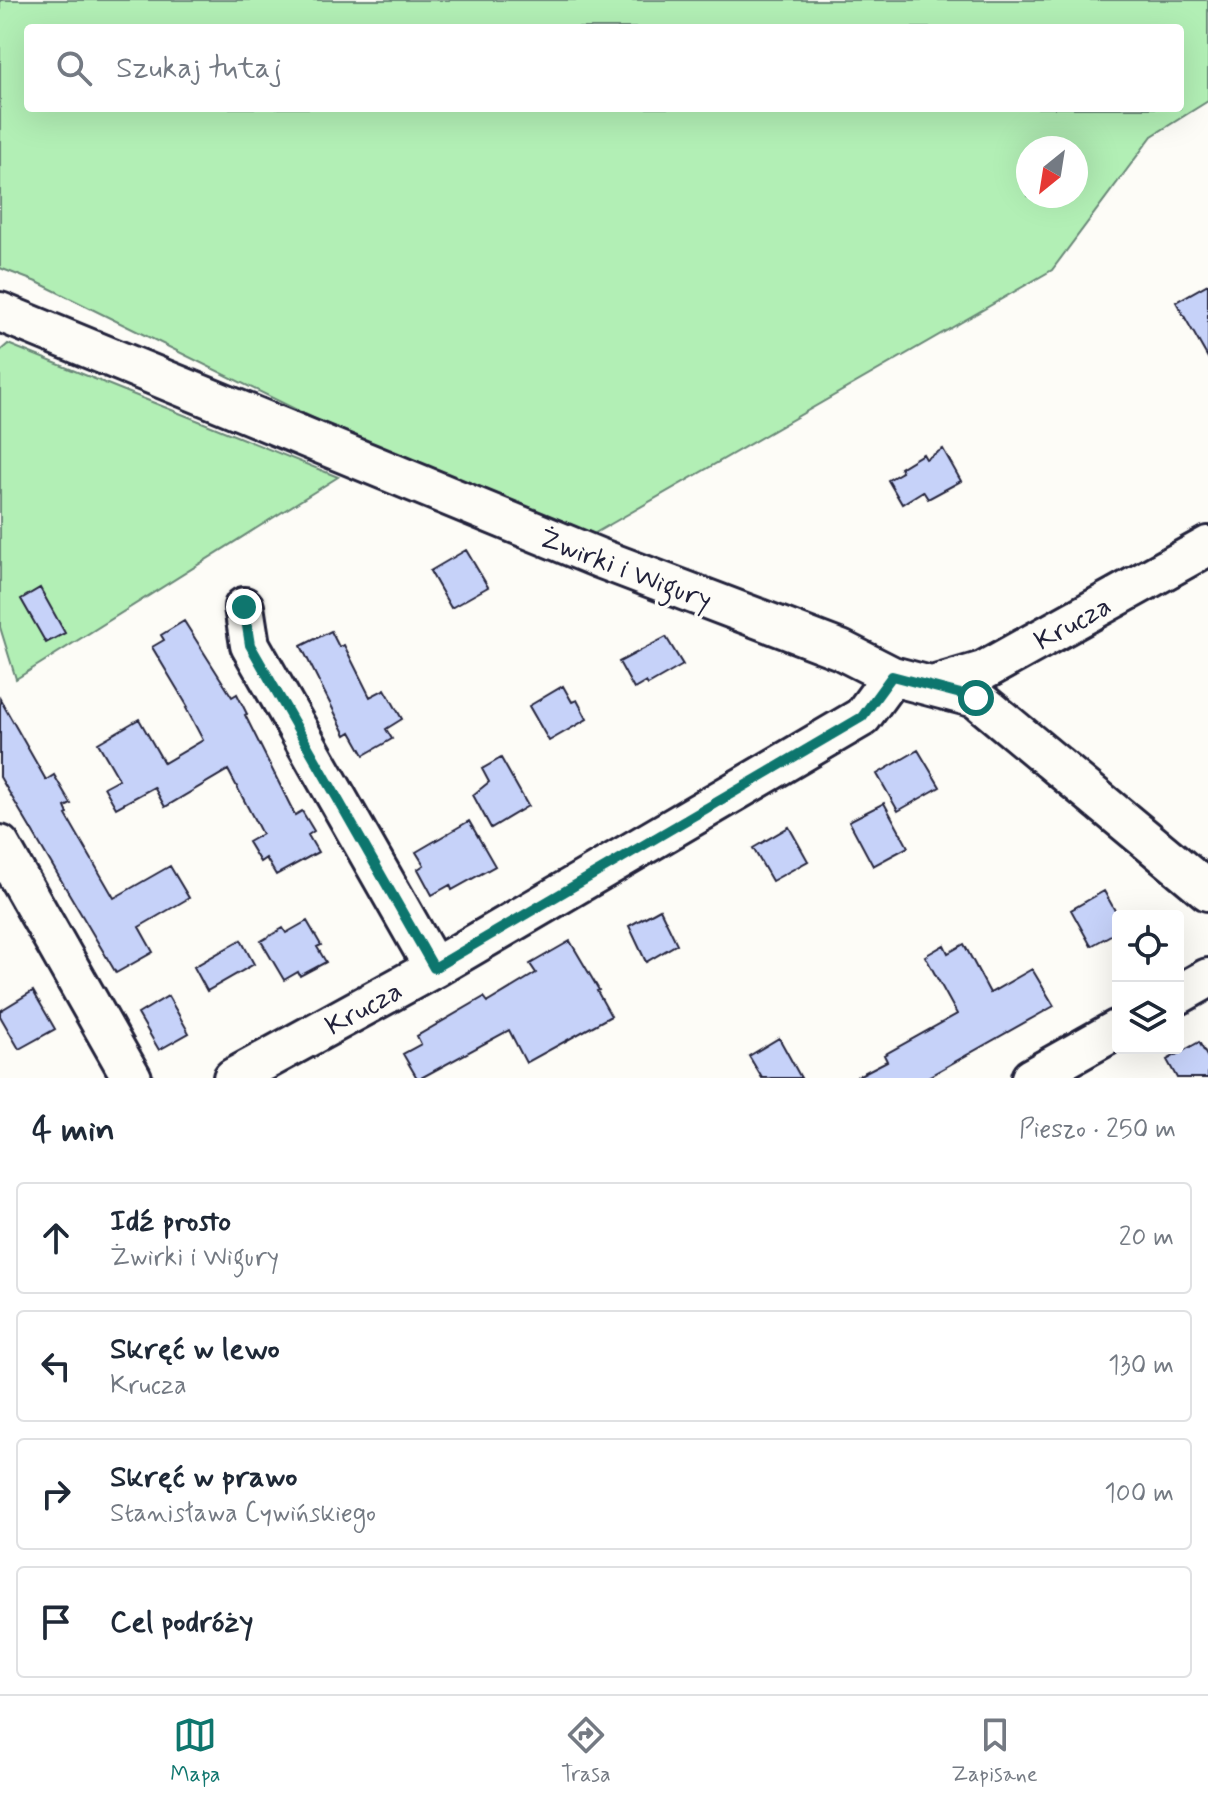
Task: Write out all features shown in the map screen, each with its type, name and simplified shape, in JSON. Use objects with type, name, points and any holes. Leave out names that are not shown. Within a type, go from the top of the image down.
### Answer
[{"type":"street","name":"Żwirki i Wigury","points":[[0,312],[599,558],[841,650],[892,676],[976,698],[1208,891]]},
{"type":"street","name":"Krucza","points":[[932,686],[983,671],[1208,546]]},
{"type":"street","points":[[244,607],[250,645],[434,968]]},
{"type":"street","name":"Krucza","points":[[233,1078],[434,968],[862,717],[892,676]]},
{"type":"street","points":[[0,845],[132,1078]]},
{"type":"street","points":[[1184,992],[1208,978]]},
{"type":"street","points":[[1031,1078],[1112,1032]]},
{"type":"green space","points":[[0,0],[1208,0],[1208,101],[1152,136],[1052,270],[590,536],[376,449],[39,283],[0,268]]},
{"type":"green space","points":[[8,344],[338,477],[16,679],[0,627],[0,351]]},
{"type":"building","points":[[1208,284],[1208,358],[1176,302]]},
{"type":"building","points":[[943,449],[961,481],[928,499],[923,491],[902,504],[888,480],[902,472],[900,468],[923,454],[926,459]]},
{"type":"building","points":[[466,550],[488,587],[451,608],[430,571]]},
{"type":"building","points":[[40,588],[65,633],[46,643],[21,599]]},
{"type":"building","points":[[184,621],[232,697],[237,694],[295,815],[302,811],[314,831],[308,835],[318,852],[276,875],[266,858],[260,862],[248,842],[262,834],[228,770],[165,807],[154,787],[116,808],[104,787],[119,779],[98,743],[139,719],[164,763],[203,740],[188,707],[152,647],[164,640],[161,635]]},
{"type":"building","points":[[331,631],[339,647],[344,645],[370,697],[385,689],[402,719],[386,729],[392,739],[364,755],[351,732],[346,735],[301,646]]},
{"type":"building","points":[[666,637],[683,665],[648,685],[646,682],[634,689],[619,662]]},
{"type":"building","points":[[563,686],[572,702],[577,700],[587,719],[549,741],[529,706]]},
{"type":"building","points":[[0,699],[46,780],[54,775],[71,804],[65,807],[66,815],[114,898],[170,866],[189,898],[139,927],[153,952],[116,973],[0,777]]},
{"type":"building","points":[[918,750],[940,787],[898,811],[877,774]]},
{"type":"building","points":[[501,758],[528,806],[491,828],[473,795],[489,782],[482,769]]},
{"type":"building","points":[[884,803],[908,847],[873,866],[849,821]]},
{"type":"building","points":[[469,821],[495,866],[452,890],[450,885],[432,895],[418,869],[424,865],[416,852]]},
{"type":"building","points":[[789,827],[808,861],[772,881],[753,848]]},
{"type":"building","points":[[1104,891],[1115,910],[1112,910],[1112,934],[1091,946],[1071,910]]},
{"type":"building","points":[[660,909],[677,944],[646,962],[629,926]]},
{"type":"building","points":[[307,921],[321,945],[317,947],[326,962],[300,976],[298,972],[284,980],[261,941],[283,928],[286,933]]},
{"type":"building","points":[[241,940],[254,964],[207,991],[194,967]]},
{"type":"building","points":[[570,941],[611,1016],[526,1063],[509,1030],[417,1078],[403,1054],[421,1044],[417,1036],[484,997],[488,1002],[536,973],[530,964]]},
{"type":"building","points":[[964,944],[990,993],[1032,969],[1054,1006],[926,1078],[854,1078],[887,1061],[884,1055],[957,1014],[925,956],[944,945],[948,953]]},
{"type":"building","points":[[33,991],[55,1029],[19,1049],[0,1011]]},
{"type":"building","points":[[168,996],[189,1033],[159,1050],[138,1014]]},
{"type":"building","points":[[779,1038],[801,1078],[762,1078],[749,1056]]},
{"type":"building","points":[[1199,1042],[1208,1058],[1208,1078],[1177,1078],[1167,1060],[1184,1054],[1184,1050]]},
{"type":"route","points":[[244,607],[250,645],[434,968],[862,717],[892,676],[976,698]]}]
